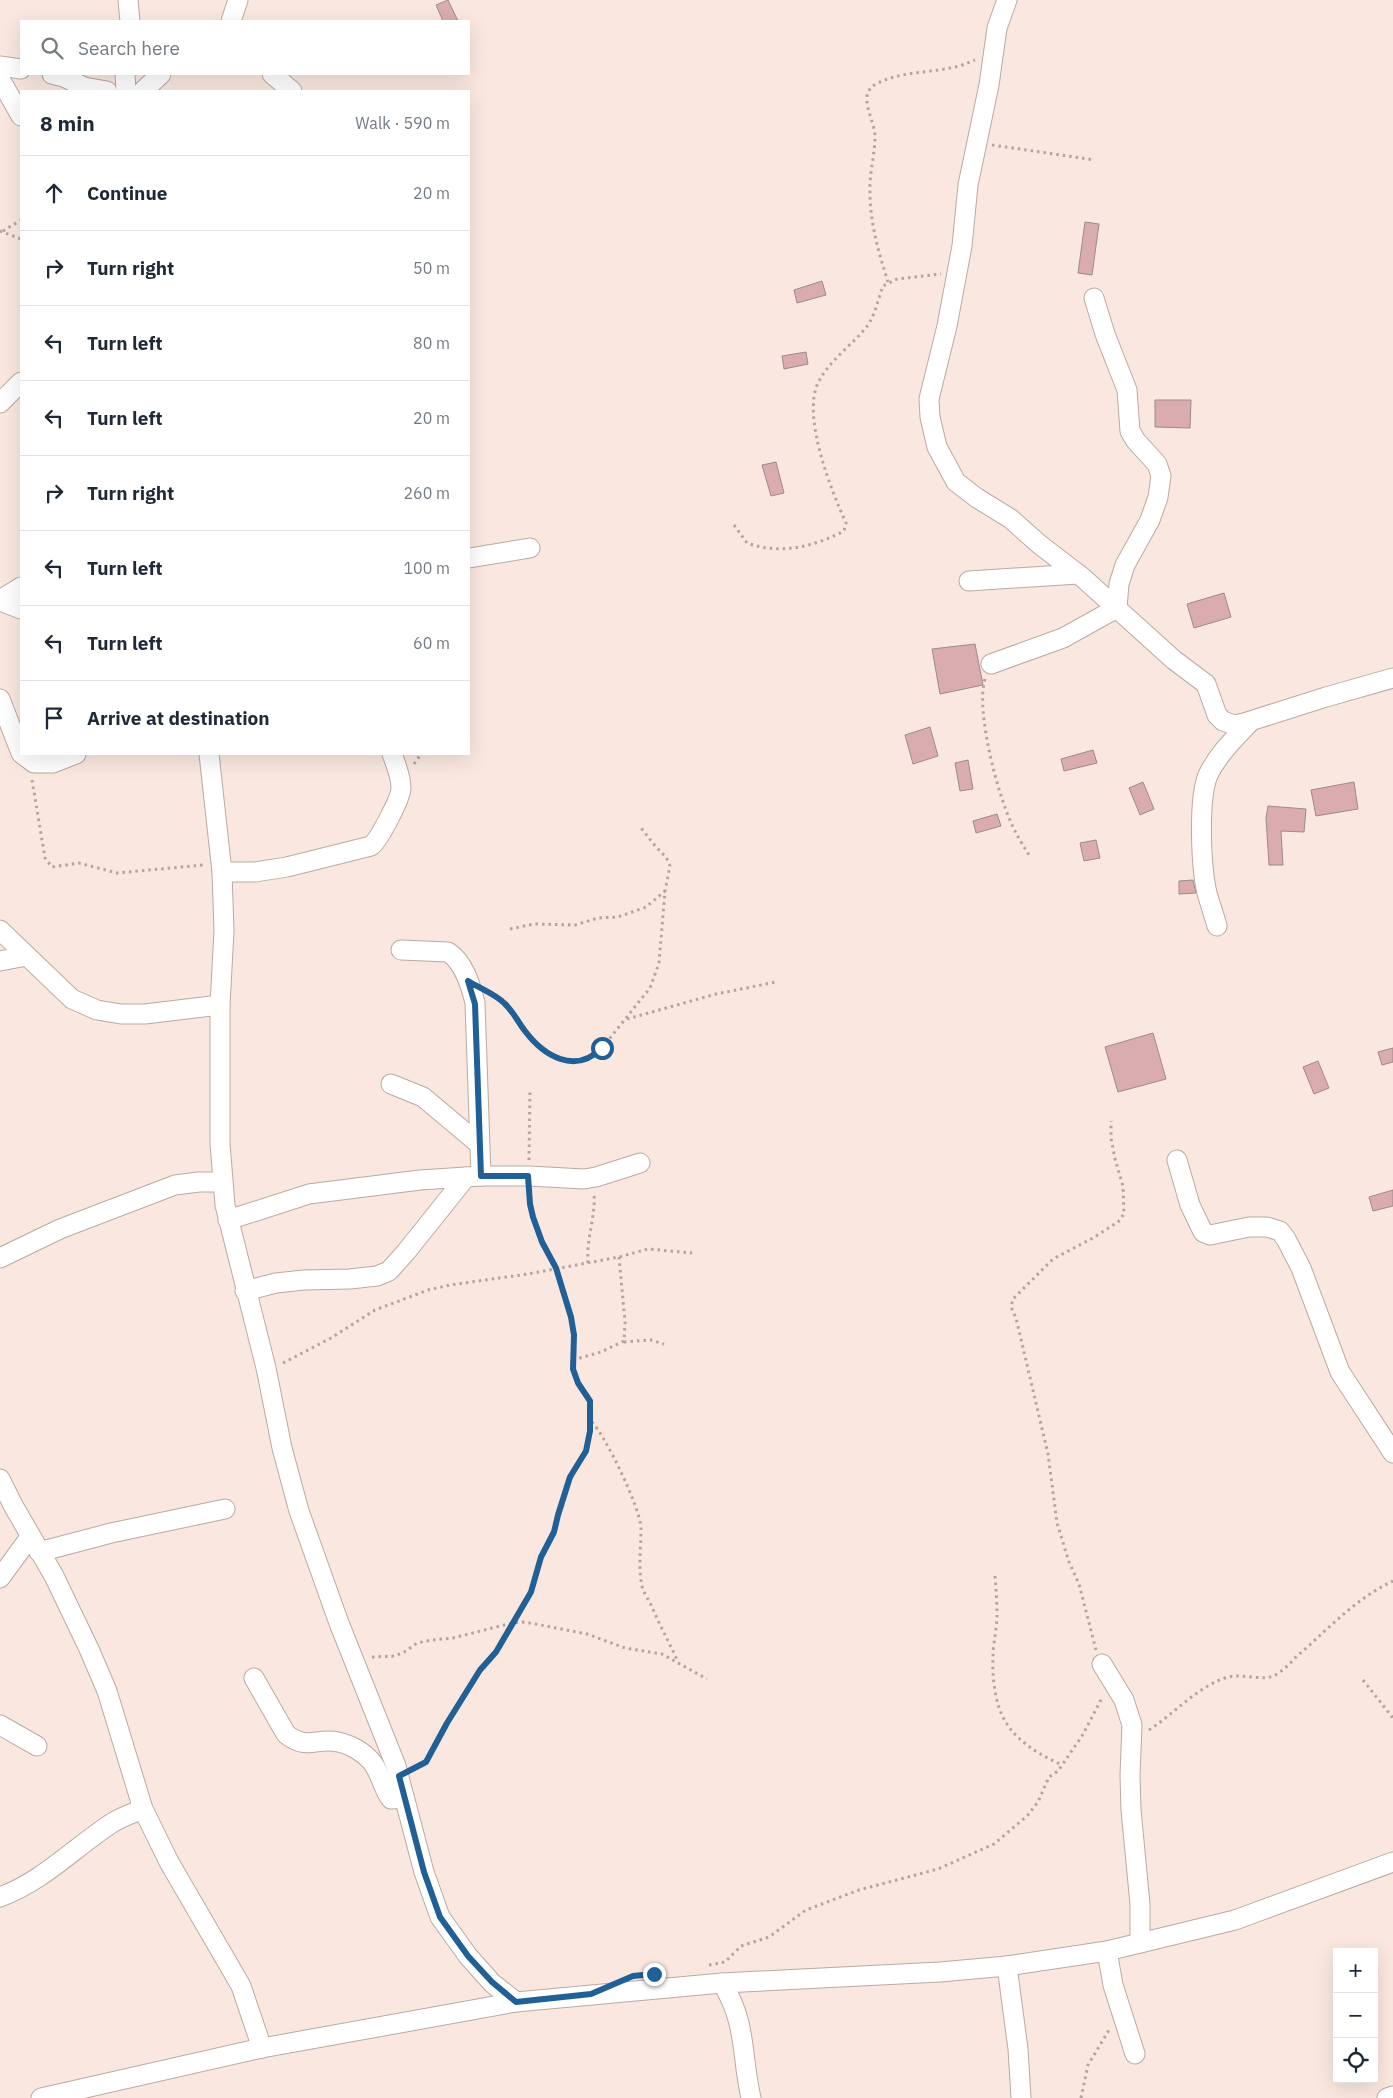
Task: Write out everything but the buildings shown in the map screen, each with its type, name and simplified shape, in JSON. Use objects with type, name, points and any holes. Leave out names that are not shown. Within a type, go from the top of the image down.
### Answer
[{"type":"street","points":[[128,0],[130,20]]},
{"type":"street","points":[[231,20],[238,0]]},
{"type":"street","points":[[1007,0],[997,28],[994,53],[968,184],[962,246],[947,326],[930,400],[930,417],[937,447],[956,482],[977,498],[1011,519],[1039,544],[1078,574],[1174,660],[1206,684],[1217,715],[1223,721],[1234,725],[1251,721],[1326,696],[1393,678]]},
{"type":"street","points":[[0,66],[20,70]]},
{"type":"street","points":[[56,75],[84,87],[102,90]]},
{"type":"street","points":[[125,75],[126,90]]},
{"type":"street","points":[[144,90],[160,75]]},
{"type":"street","points":[[273,75],[291,90]]},
{"type":"street","points":[[0,79],[20,114]]},
{"type":"street","points":[[1094,298],[1126,390],[1130,431],[1136,441],[1157,464],[1161,476],[1158,497],[1150,520],[1125,565],[1119,584],[1117,608]]},
{"type":"street","points":[[0,403],[20,383]]},
{"type":"street","points":[[470,558],[530,548]]},
{"type":"street","points":[[969,581],[1078,574]]},
{"type":"street","points":[[0,600],[20,588]]},
{"type":"street","points":[[0,600],[20,609]]},
{"type":"street","points":[[991,664],[1063,638],[1117,608]]},
{"type":"street","points":[[0,699],[20,744]]},
{"type":"street","points":[[1218,926],[1207,891],[1202,844],[1202,806],[1207,777],[1216,760],[1251,721]]},
{"type":"street","points":[[26,757],[53,763],[73,755]]},
{"type":"street","points":[[213,755],[222,867],[224,931],[220,1005],[220,1144],[223,1182],[228,1220],[266,1368],[282,1448],[299,1510],[353,1657],[376,1710],[399,1776],[424,1872],[440,1917],[468,1956],[492,1982],[516,2002]]},
{"type":"street","points":[[222,867],[255,872],[286,867],[371,846],[379,839],[400,795],[400,781],[392,755]]},
{"type":"street","points":[[0,930],[72,999],[97,1010],[121,1014],[145,1014],[220,1005]]},
{"type":"street","points":[[245,1291],[304,1280],[378,1276],[389,1271],[473,1176],[479,1144],[475,1004],[468,981],[461,965],[448,952],[401,950]]},
{"type":"street","points":[[0,961],[27,956]]},
{"type":"street","points":[[391,1084],[422,1097],[479,1144]]},
{"type":"street","points":[[1177,1160],[1190,1205],[1202,1232],[1210,1235],[1234,1228],[1267,1227],[1280,1231],[1286,1238],[1301,1268],[1340,1372],[1393,1453]]},
{"type":"street","points":[[228,1220],[309,1194],[420,1180],[473,1176],[592,1178],[640,1163]]},
{"type":"street","points":[[0,1258],[60,1229],[175,1185],[198,1182],[223,1182]]},
{"type":"street","points":[[0,1479],[68,1603],[108,1691],[143,1809],[168,1862],[241,1986],[262,2048]]},
{"type":"street","points":[[0,1578],[35,1545],[111,1533],[225,1510]]},
{"type":"street","points":[[1106,1671],[1124,1700],[1132,1725],[1131,1810],[1140,1904],[1140,1943]]},
{"type":"street","points":[[254,1678],[286,1734],[304,1744],[337,1741],[355,1748],[372,1762],[380,1776],[386,1793],[391,1799],[404,1798]]},
{"type":"street","points":[[0,1725],[37,1746]]},
{"type":"street","points":[[0,1897],[18,1890],[114,1822],[143,1809]]},
{"type":"street","points":[[41,2098],[262,2048],[516,2002],[722,1983],[940,1972],[1007,1966],[1107,1950],[1235,1920],[1393,1862]]},
{"type":"street","points":[[1107,1950],[1113,1984],[1135,2054]]},
{"type":"street","points":[[1007,1966],[1018,2049],[1020,2098]]},
{"type":"street","points":[[722,1983],[732,1999],[739,2018],[744,2041],[750,2098]]},
{"type":"street","points":[[1387,2098],[1393,2096]]},
{"type":"path","points":[[888,282],[880,257],[870,192],[875,135],[867,102],[868,91],[875,84],[901,75],[953,68],[994,53]]},
{"type":"path","points":[[977,142],[1096,160]]},
{"type":"path","points":[[1,231],[20,221]]},
{"type":"path","points":[[1,231],[20,239]]},
{"type":"path","points":[[734,525],[747,543],[781,550],[816,542],[844,531],[846,523],[818,448],[814,404],[818,384],[824,374],[867,325],[878,306],[883,286],[888,282],[936,274],[956,273]]},
{"type":"path","points":[[991,664],[983,687],[989,745],[994,769],[1014,830],[1029,855]]},
{"type":"path","points":[[26,757],[45,858],[52,867],[79,863],[117,873],[222,867]]},
{"type":"path","points":[[468,981],[504,1003],[533,1041],[558,1059],[569,1062],[586,1060],[595,1055],[650,988],[659,963],[666,891],[670,870],[669,863],[641,828]]},
{"type":"path","points":[[510,929],[534,924],[575,925],[598,918],[618,918],[646,906],[666,891]]},
{"type":"path","points":[[626,1019],[716,994],[776,982]]},
{"type":"path","points":[[399,1776],[426,1762],[447,1723],[480,1670],[496,1652],[531,1592],[541,1557],[554,1532],[570,1477],[586,1451],[592,1421],[590,1401],[575,1376],[573,1360],[574,1335],[571,1317],[556,1268],[542,1242],[530,1204],[528,1176],[530,1089]]},
{"type":"path","points":[[705,1966],[725,1962],[741,1946],[769,1937],[806,1910],[859,1890],[938,1869],[994,1844],[1027,1816],[1038,1802],[1049,1777],[1058,1771],[1091,1721],[1102,1698],[1106,1671],[1079,1584],[1069,1562],[1057,1523],[1048,1454],[1016,1318],[1011,1307],[1013,1299],[1053,1259],[1093,1238],[1118,1222],[1124,1214],[1123,1186],[1115,1159],[1111,1121]]},
{"type":"path","points":[[588,1263],[586,1247],[594,1199],[592,1178]]},
{"type":"path","points":[[266,1368],[288,1361],[356,1323],[375,1310],[404,1298],[450,1285],[496,1280],[619,1257],[648,1249],[692,1253]]},
{"type":"path","points":[[619,1257],[625,1322],[624,1342]]},
{"type":"path","points":[[573,1360],[624,1342],[651,1340],[664,1344]]},
{"type":"path","points":[[592,1421],[607,1443],[638,1512],[641,1529],[642,1585],[659,1626],[670,1643],[679,1663]]},
{"type":"path","points":[[995,1576],[997,1616],[993,1657],[997,1698],[1001,1713],[1018,1737],[1032,1748],[1062,1765]]},
{"type":"path","points":[[1132,1741],[1169,1717],[1209,1685],[1236,1675],[1266,1678],[1276,1675],[1318,1639],[1350,1607],[1393,1580]]},
{"type":"path","points":[[353,1657],[395,1656],[417,1643],[453,1638],[512,1623],[525,1622],[587,1634],[625,1648],[662,1654],[707,1679]]},
{"type":"path","points":[[1363,1680],[1393,1718]]},
{"type":"path","points":[[1081,2098],[1088,2065],[1122,2010]]},
{"type":"route","points":[[602,1048],[586,1060],[569,1062],[558,1059],[533,1041],[510,1009],[501,1000],[468,981],[475,1004],[477,1111],[481,1176],[528,1176],[533,1217],[542,1242],[556,1268],[571,1317],[574,1335],[573,1369],[578,1383],[588,1395],[592,1421],[586,1451],[570,1477],[554,1532],[541,1557],[538,1573],[531,1592],[496,1652],[480,1670],[466,1696],[447,1723],[426,1762],[399,1776],[424,1872],[440,1917],[468,1956],[492,1982],[516,2002],[591,1994],[633,1976],[654,1974]]}]
